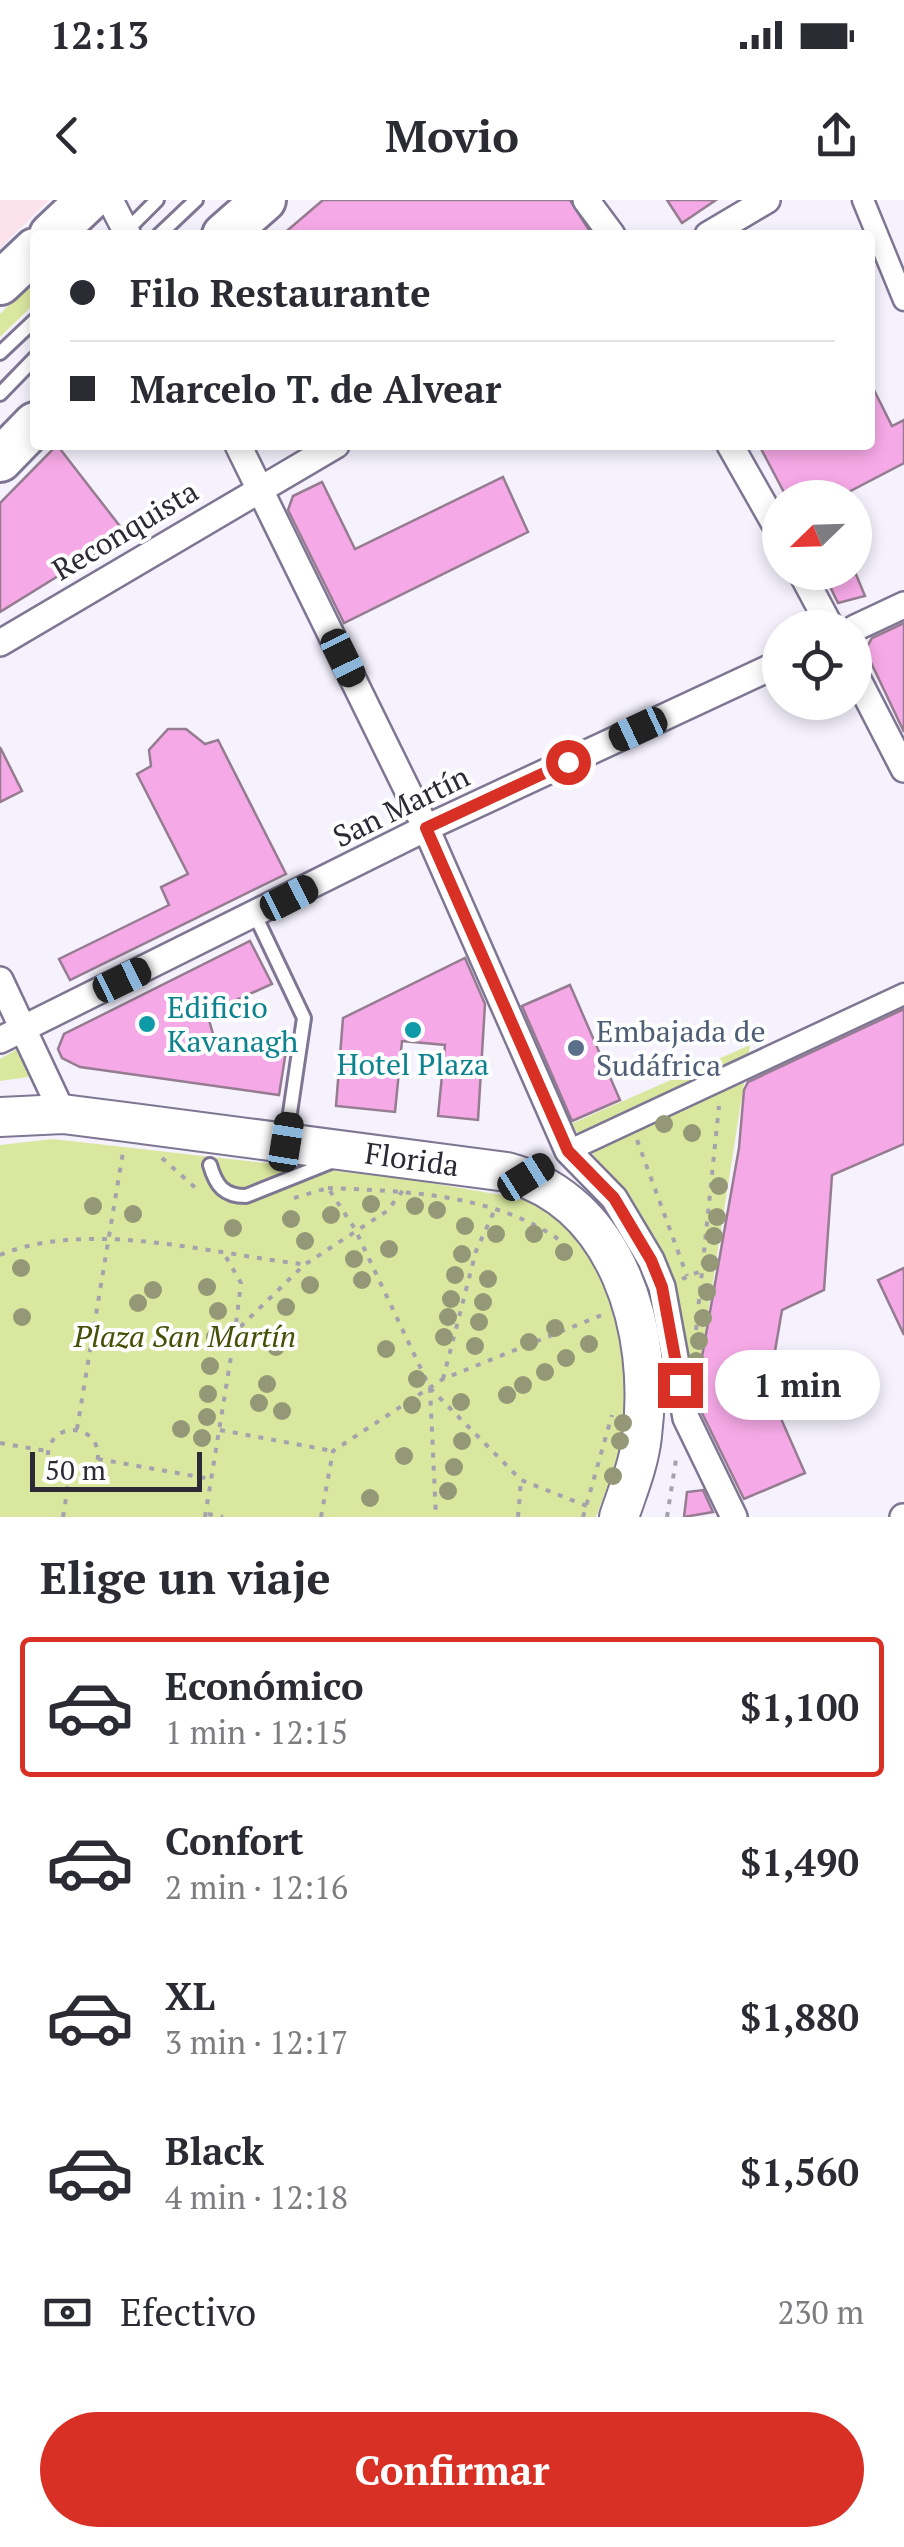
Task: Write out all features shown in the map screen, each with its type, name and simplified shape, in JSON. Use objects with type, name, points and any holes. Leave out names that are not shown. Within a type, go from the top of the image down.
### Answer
[{"type":"main road","points":[[55,230],[88,200]]},
{"type":"main road","points":[[230,230],[264,200]]},
{"type":"main road","points":[[0,283],[30,255]]},
{"type":"main road","points":[[0,460],[30,429]]},
{"type":"main road","name":"Florida","points":[[0,1117],[64,1114],[526,1177]]},
{"type":"main road","points":[[526,1177],[559,1197],[597,1233],[617,1264],[632,1302],[643,1362],[644,1416],[637,1460],[603,1511]]},
{"type":"street","points":[[110,200],[123,230]]},
{"type":"street","points":[[586,200],[608,230]]},
{"type":"street","points":[[716,230],[767,200]]},
{"type":"street","points":[[863,200],[904,300]]},
{"type":"street","points":[[241,450],[426,828],[568,1151],[614,1198],[651,1260],[662,1287],[686,1418],[734,1517]]},
{"type":"street","name":"Reconquista","points":[[0,643],[327,450]]},
{"type":"street","points":[[733,450],[762,501]]},
{"type":"street","points":[[872,620],[904,604]]},
{"type":"street","name":"San Martín","points":[[12,1034],[426,828],[762,671]]},
{"type":"street","points":[[872,707],[904,769]]},
{"type":"street","points":[[0,980],[12,1034],[64,1114]]},
{"type":"street","points":[[526,1177],[568,1151],[722,1076],[904,994]]},
{"type":"lane","points":[[129,230],[157,200]]},
{"type":"lane","points":[[164,230],[196,200]]},
{"type":"lane","points":[[0,353],[30,325]]},
{"type":"lane","points":[[0,394],[30,363]]},
{"type":"lane","points":[[254,915],[304,1018],[286,1142]]},
{"type":"lane","points":[[210,1165],[215,1183],[231,1196],[246,1196],[356,1151]]},
{"type":"path","points":[[694,1342],[722,1076]]},
{"type":"path","points":[[630,1121],[687,1276]]},
{"type":"path","points":[[77,1430],[118,1166]]},
{"type":"path","points":[[328,1188],[404,1191],[523,1215],[562,1241]]},
{"type":"path","points":[[236,1332],[304,1265],[387,1211],[404,1191]]},
{"type":"path","points":[[443,1379],[476,1251],[495,1210]]},
{"type":"path","points":[[354,1229],[430,1388],[522,1480],[603,1511]]},
{"type":"path","points":[[0,1256],[26,1245],[66,1238],[304,1265]]},
{"type":"path","points":[[223,1517],[205,1515],[242,1283],[224,1255]]},
{"type":"path","points":[[219,1430],[333,1451],[443,1379],[609,1312]]},
{"type":"path","points":[[430,1388],[436,1517]]},
{"type":"path","points":[[603,1511],[614,1407]]},
{"type":"path","points":[[667,1517],[686,1418]]},
{"type":"path","points":[[77,1430],[94,1440],[98,1459],[88,1476],[69,1480],[52,1470],[48,1451],[58,1434],[77,1430]]},
{"type":"path","points":[[0,1443],[48,1451]]},
{"type":"path","points":[[321,1517],[333,1451]]},
{"type":"path","points":[[98,1459],[212,1480]]},
{"type":"path","points":[[63,1517],[69,1480]]},
{"type":"path","points":[[518,1517],[522,1480]]},
{"type":"path","points":[[583,1517],[603,1511]]},
{"type":"shaded area","points":[[0,200],[49,200],[0,248]]},
{"type":"green space","points":[[30,284],[30,308],[0,337],[0,314]]},
{"type":"green space","points":[[24,1045],[36,1076],[0,1081],[0,1059]]},
{"type":"green space","points":[[750,1045],[694,1402],[655,1238],[571,1124]]},
{"type":"green space","name":"Plaza San Martín","points":[[53,1139],[407,1179],[531,1200],[586,1242],[613,1273],[627,1358],[627,1407],[616,1465],[596,1517],[0,1517],[0,1145]]},
{"type":"building","points":[[323,200],[570,200],[589,230],[288,230]]},
{"type":"building","points":[[667,200],[716,200],[682,223]]},
{"type":"building","points":[[875,392],[892,426],[904,420],[904,463],[871,480],[777,480],[762,450],[875,450]]},
{"type":"building","points":[[52,450],[61,450],[126,534],[0,612],[0,503]]},
{"type":"building","points":[[503,477],[528,532],[344,623],[288,510],[293,496],[322,482],[355,549]]},
{"type":"building","points":[[832,590],[862,590],[865,596],[838,603]]},
{"type":"building","points":[[904,623],[904,732],[872,665],[872,638]]},
{"type":"building","points":[[168,729],[186,729],[205,744],[218,740],[286,874],[70,980],[59,959],[169,905],[161,887],[188,874],[137,774],[151,766],[149,750]]},
{"type":"building","points":[[0,747],[22,791],[0,802]]},
{"type":"building","name":"Edificio Kavanagh","points":[[250,941],[272,984],[207,1013],[215,1041],[286,1051],[279,1095],[80,1067],[62,1058],[58,1049],[64,1034]]},
{"type":"building","name":"Hotel Plaza","points":[[465,958],[485,1004],[478,1120],[438,1116],[445,1045],[402,1041],[395,1112],[336,1106],[343,1018]]},
{"type":"building","points":[[570,985],[620,1100],[572,1121],[522,1006]]},
{"type":"building","points":[[904,1009],[904,1144],[832,1175],[824,1290],[782,1310],[775,1351],[825,1360],[821,1386],[771,1396],[805,1473],[744,1499],[702,1413],[697,1385],[739,1148],[744,1090],[748,1082]]},
{"type":"building","points":[[904,1268],[904,1335],[878,1280]]},
{"type":"building","points":[[703,1490],[713,1512],[684,1517],[687,1492]]},
{"type":"place","name":"Edificio Kavanagh","points":[[147,1024]]},
{"type":"place","name":"Hotel Plaza","points":[[413,1030]]},
{"type":"place","name":"Embajada de Sudáfrica","points":[[576,1048]]},
{"type":"route","points":[[568,762],[426,828],[568,1151],[614,1198],[651,1260],[662,1287],[680,1385]]}]
